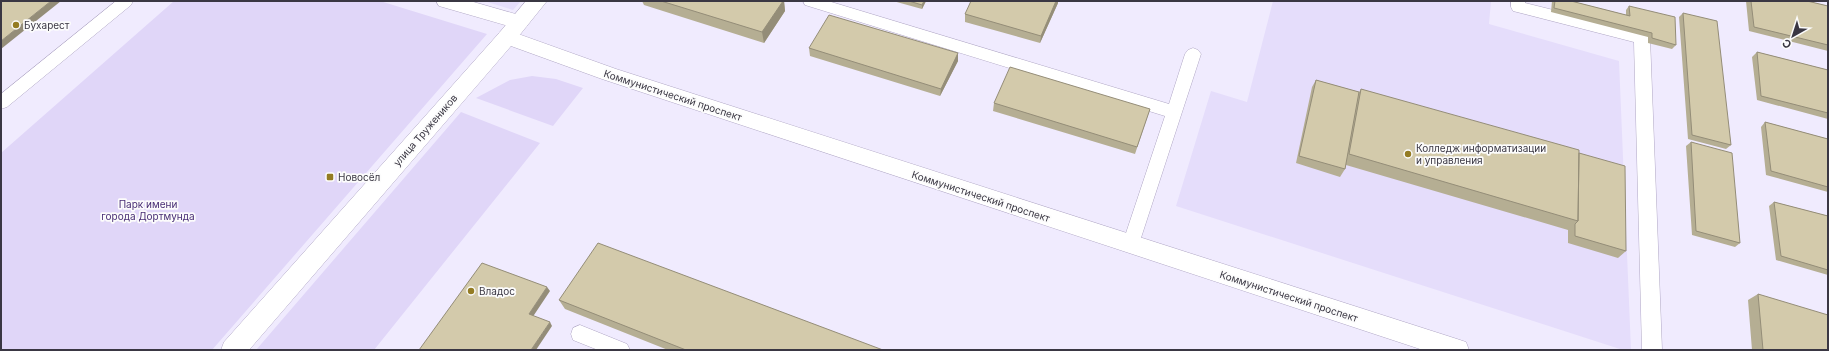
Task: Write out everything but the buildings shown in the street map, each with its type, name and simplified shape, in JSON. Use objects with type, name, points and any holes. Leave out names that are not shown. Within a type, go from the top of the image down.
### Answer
[{"type":"main road","name":"Коммунистический проспект","points":[[446,1],[513,29],[609,74],[1457,350]]},
{"type":"main road","name":"улица Тружеников","points":[[233,350],[537,1]]},
{"type":"lane","points":[[1,102],[126,1]]},
{"type":"lane","points":[[810,1],[1174,112]]},
{"type":"lane","points":[[1518,1],[1518,7],[1642,38],[1652,350]]},
{"type":"lane","points":[[1131,245],[1193,54]]},
{"type":"lane","points":[[580,334],[620,350]]},
{"type":"shaded area","points":[[484,1],[521,1],[513,10]]},
{"type":"shaded area","name":"Колледж информатизации и управления","points":[[1273,1],[1491,1],[1489,24],[1619,61],[1631,350],[1623,350],[1176,206],[1211,91],[1247,102]]},
{"type":"green space","name":"Парк имени города Дортмунда","points":[[174,1],[380,1],[487,34],[212,350],[1,350],[1,153]]},
{"type":"green space","points":[[532,76],[556,79],[583,88],[553,126],[476,98],[510,80]]},
{"type":"green space","points":[[461,112],[540,143],[374,350],[256,350]]},
{"type":"place","name":"Бухарест","points":[[16,25]]},
{"type":"place","name":"Колледж информатизации и управления","points":[[1408,154]]},
{"type":"place","name":"Новосёл","points":[[330,177]]},
{"type":"place","name":"Владос","points":[[471,291]]}]
